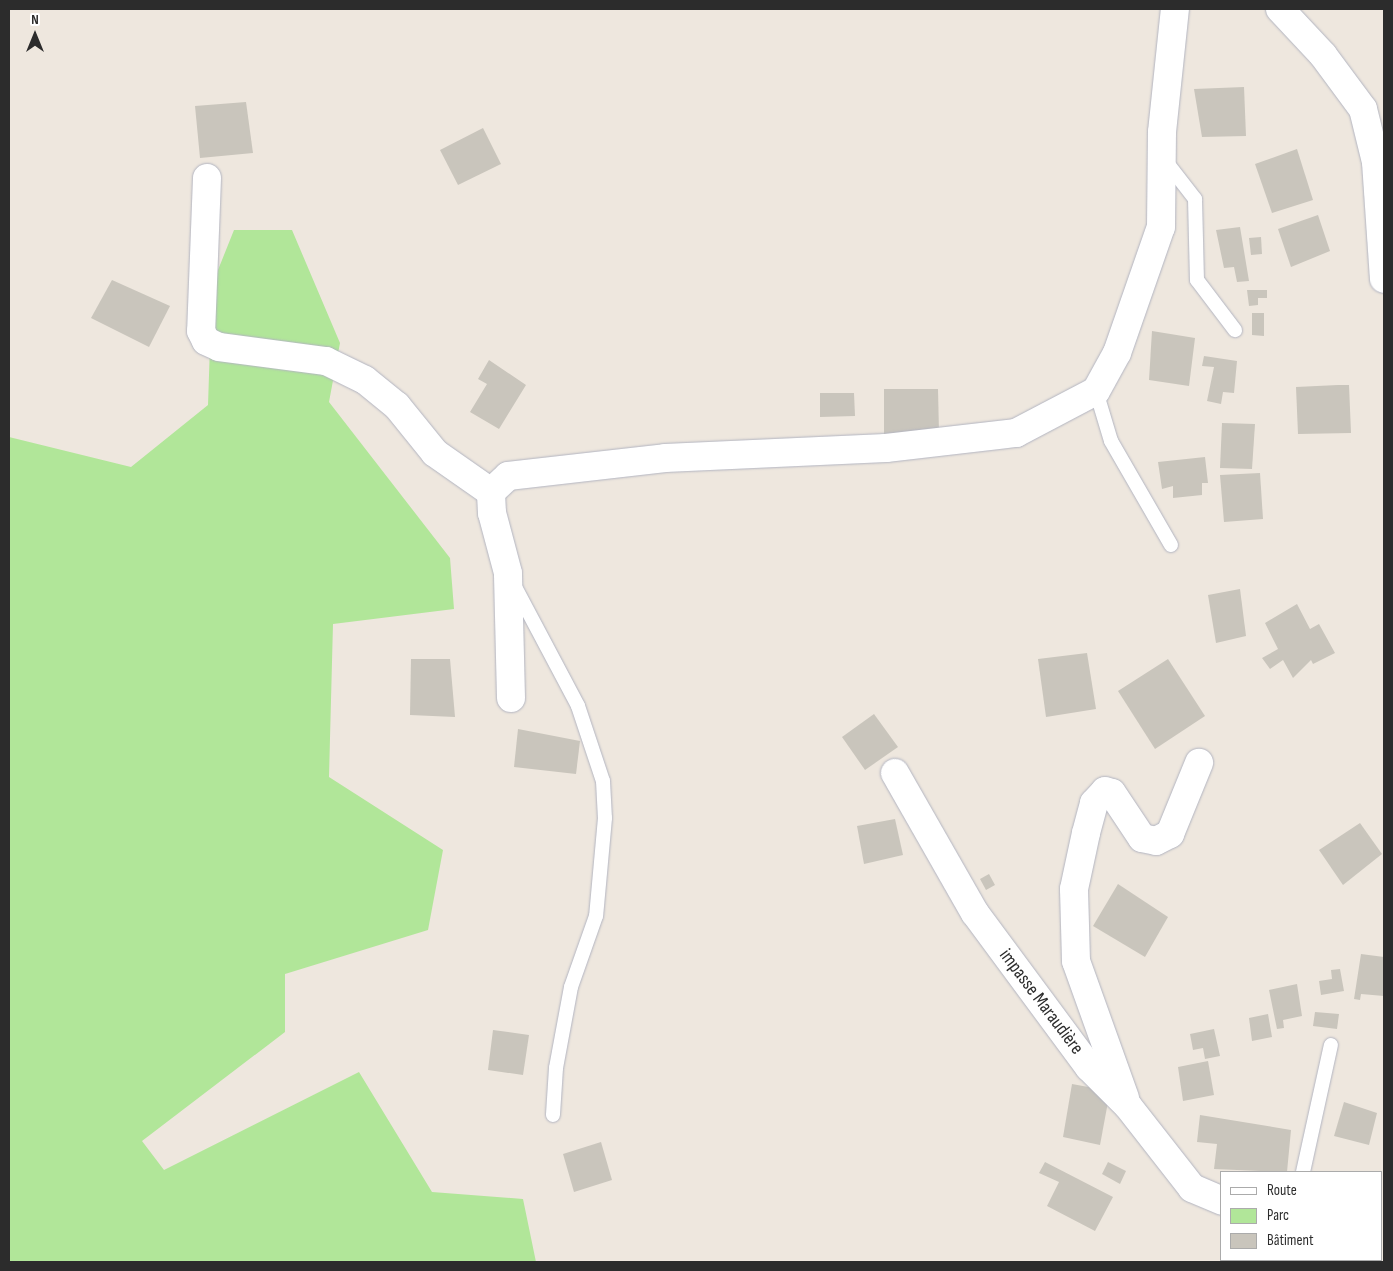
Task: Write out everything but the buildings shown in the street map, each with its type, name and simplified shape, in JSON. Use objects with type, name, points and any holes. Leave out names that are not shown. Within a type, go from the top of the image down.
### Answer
[{"type":"street","points":[[491,492],[508,476],[665,458],[886,448],[1016,433],[1096,391],[1117,353],[1161,227],[1162,156],[1175,9]]},
{"type":"street","points":[[1280,9],[1323,55],[1363,109],[1376,162],[1384,279]]},
{"type":"street","points":[[207,178],[201,331],[206,341],[219,347],[326,361],[365,380],[397,406],[434,453],[491,492],[497,538],[508,573],[511,698]]},
{"type":"street","points":[[1128,1106],[1076,960],[1074,889],[1099,793],[1112,792],[1142,838],[1156,841],[1170,834],[1179,818],[1199,763]]},
{"type":"street","name":"impasse Maraudière","points":[[895,773],[975,913],[1089,1067],[1128,1106],[1192,1188],[1220,1200]]},
{"type":"lane","points":[[1162,156],[1195,199],[1197,280],[1235,330]]},
{"type":"lane","points":[[1096,391],[1112,441],[1171,546]]},
{"type":"lane","points":[[508,573],[578,706],[603,781],[605,818],[596,916],[571,987],[556,1068],[553,1115]]},
{"type":"lane","points":[[1303,1171],[1330,1045]]},
{"type":"green space","points":[[234,230],[292,230],[340,343],[329,402],[450,558],[454,609],[333,624],[329,777],[443,850],[428,930],[285,974],[285,1032],[142,1141],[164,1170],[359,1072],[432,1192],[523,1199],[536,1262],[9,1262],[9,437],[131,467],[208,405],[212,285]]}]
